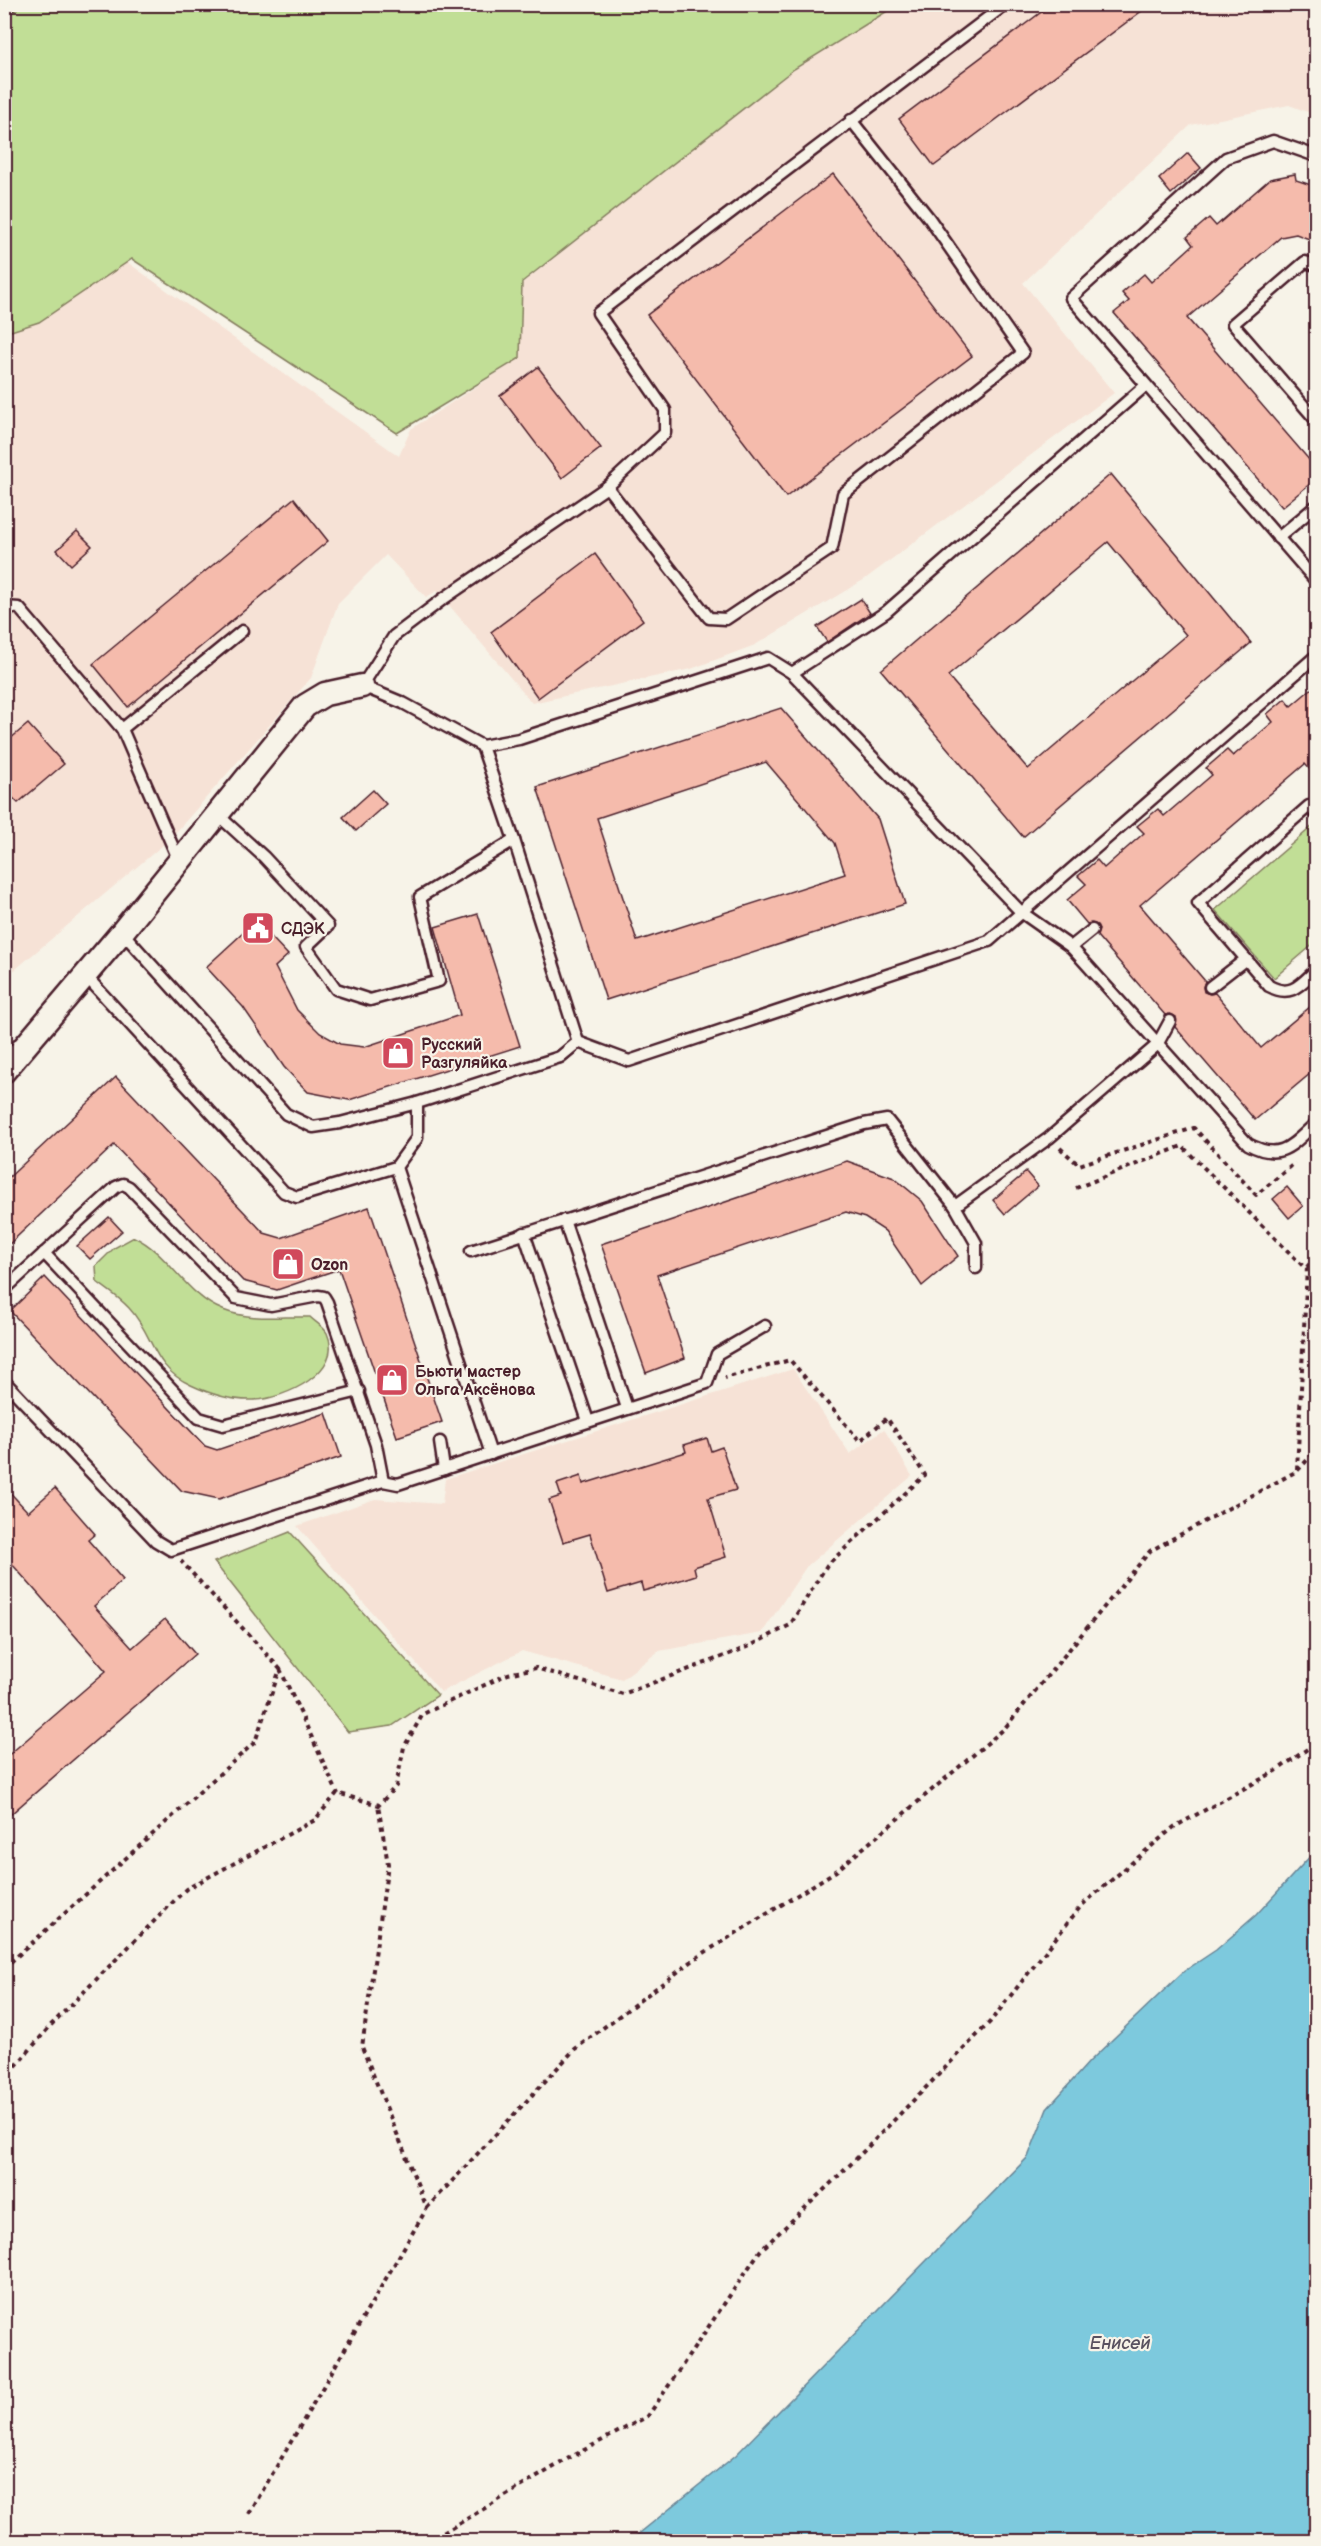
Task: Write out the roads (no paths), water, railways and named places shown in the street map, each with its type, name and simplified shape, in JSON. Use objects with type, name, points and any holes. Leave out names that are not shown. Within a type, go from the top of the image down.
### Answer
[{"type":"street","points":[[4,1071],[122,932],[305,706],[325,694],[362,686]]},
{"type":"lane","points":[[1006,4],[598,313],[665,410],[665,433],[607,487],[443,599],[394,636],[362,686],[403,703],[482,746],[519,739],[768,658],[792,673],[1021,912],[1071,947],[1248,1144],[1274,1153],[1286,1150],[1317,1123]]},
{"type":"lane","points":[[607,487],[709,618],[726,619],[832,548],[843,494],[1023,353],[929,218],[851,120]]},
{"type":"lane","points":[[1317,156],[1273,141],[1226,158],[1071,298],[1145,386],[1317,581]]},
{"type":"lane","points":[[1317,266],[1305,262],[1233,324],[1317,420]]},
{"type":"lane","points":[[792,673],[886,612],[1145,386]]},
{"type":"lane","points":[[1278,538],[1317,506]]},
{"type":"lane","points":[[4,607],[19,608],[122,729],[179,861]]},
{"type":"lane","points":[[122,729],[242,631]]},
{"type":"lane","points":[[578,1042],[629,1061],[989,941],[1317,656]]},
{"type":"lane","points":[[482,746],[578,1042]]},
{"type":"lane","points":[[1317,814],[1309,806],[1198,903],[1269,986],[1278,991],[1289,991],[1317,970]]},
{"type":"lane","points":[[218,815],[264,857],[328,926],[306,947],[336,989],[370,1000],[440,981],[420,897],[514,840]]},
{"type":"lane","points":[[1071,947],[1092,930]]},
{"type":"lane","points":[[122,932],[286,1114],[313,1127],[340,1123],[417,1103],[560,1058],[578,1042]]},
{"type":"lane","points":[[1210,987],[1246,959]]},
{"type":"lane","points":[[85,975],[284,1192],[297,1197],[396,1167],[417,1138],[417,1103]]},
{"type":"lane","points":[[955,1206],[1049,1138],[1157,1045],[1170,1021]]},
{"type":"lane","points":[[471,1251],[864,1124],[887,1120],[955,1206],[976,1243],[976,1268]]},
{"type":"lane","points":[[396,1167],[491,1454]]},
{"type":"lane","points":[[4,1290],[116,1187],[123,1184],[129,1187],[236,1298],[271,1305],[324,1297],[359,1391],[376,1445],[383,1481]]},
{"type":"lane","points":[[564,1220],[627,1408]]},
{"type":"lane","points":[[524,1233],[588,1421]]},
{"type":"lane","points":[[45,1253],[199,1418],[223,1425],[359,1391]]},
{"type":"lane","points":[[4,1381],[156,1541],[171,1550],[383,1481],[398,1484],[707,1383],[717,1354],[765,1326]]},
{"type":"lane","points":[[440,1442],[444,1469]]},
{"type":"water","name":"Енисей","points":[[1316,1850],[1316,2541],[630,2541],[736,2455],[1028,2157],[1047,2109],[1089,2062],[1183,1972],[1216,1950],[1256,1915]]},
{"type":"place","name":"СДЭК","points":[[258,928]]},
{"type":"place","name":"Русский Разгуляйка","points":[[398,1053]]},
{"type":"place","name":"Ozon","points":[[288,1264]]},
{"type":"place","name":"Бьюти мастер Oльга Аксёнова","points":[[392,1380]]}]
